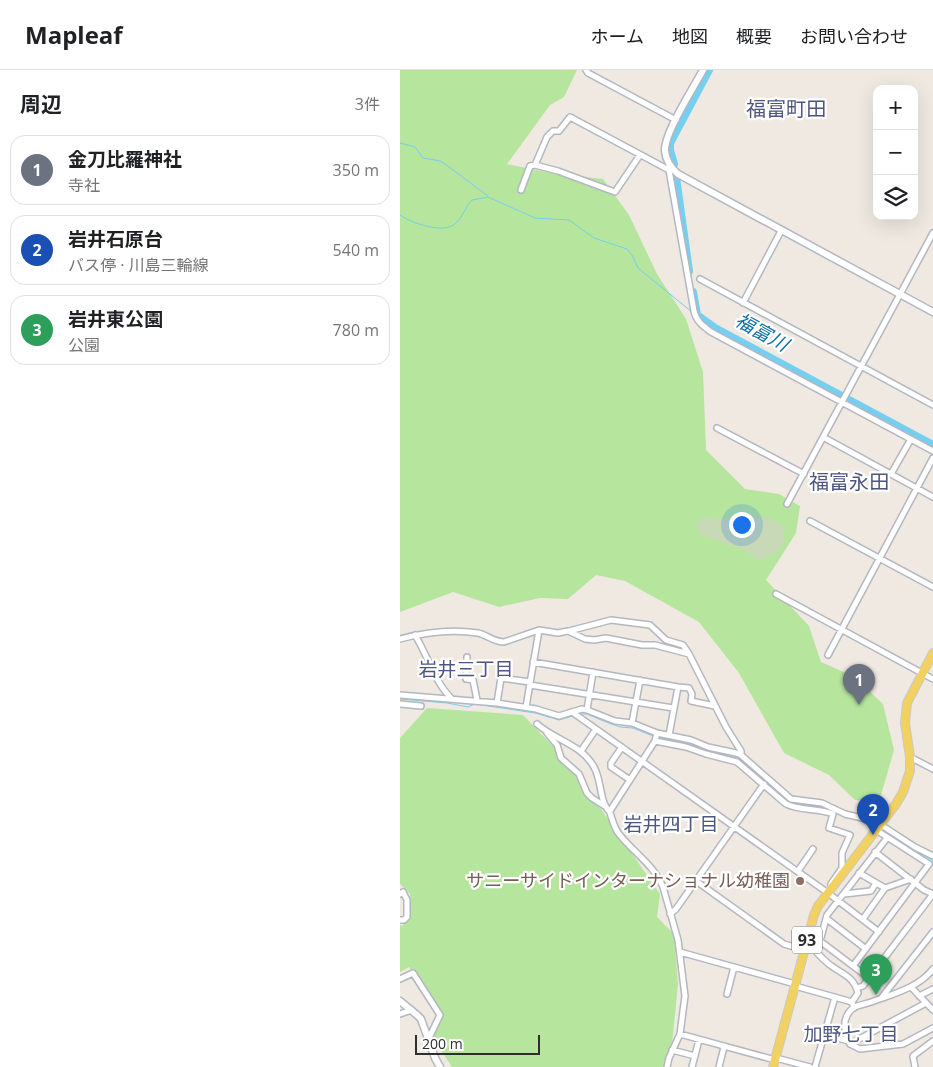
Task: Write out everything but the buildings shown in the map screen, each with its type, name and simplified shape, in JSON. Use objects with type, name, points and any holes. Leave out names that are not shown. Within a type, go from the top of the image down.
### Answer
[{"type":"main road","name":"93","points":[[775,1062],[818,906],[903,792],[910,771],[905,714],[912,692],[933,653]]},
{"type":"street","points":[[586,70],[588,73],[676,120]]},
{"type":"street","points":[[703,70],[668,135],[665,150],[671,169],[694,313],[701,324],[711,332],[933,451]]},
{"type":"street","points":[[535,165],[547,137],[553,131],[559,131],[570,117],[640,155],[671,169],[781,231],[933,312]]},
{"type":"street","points":[[521,190],[530,166],[535,165],[558,171],[614,192],[640,155]]},
{"type":"street","points":[[743,302],[781,231]]},
{"type":"street","points":[[787,504],[900,295],[931,242],[933,233]]},
{"type":"street","points":[[700,279],[933,405]]},
{"type":"street","points":[[717,428],[804,474]]},
{"type":"street","points":[[823,437],[933,497]]},
{"type":"street","points":[[892,474],[911,439]]},
{"type":"street","points":[[828,655],[933,458]]},
{"type":"street","points":[[810,521],[933,587]]},
{"type":"street","points":[[776,594],[933,679]]},
{"type":"street","points":[[400,639],[440,631],[476,633],[485,635],[498,642],[504,642],[539,630],[558,633],[611,620],[650,625],[666,640],[683,645],[726,727],[741,751],[741,755]]},
{"type":"street","points":[[526,707],[539,630]]},
{"type":"street","points":[[568,631],[594,640],[606,638],[642,645],[655,645],[689,654]]},
{"type":"street","points":[[415,635],[424,649],[437,681],[451,698]]},
{"type":"street","points":[[467,657],[466,679],[473,680],[477,700]]},
{"type":"street","points":[[533,662],[689,688],[692,694],[691,701],[716,706]]},
{"type":"street","points":[[587,710],[593,672]]},
{"type":"street","points":[[497,703],[501,678],[673,708]]},
{"type":"street","points":[[632,723],[640,680]]},
{"type":"street","points":[[669,735],[678,686]]},
{"type":"street","points":[[400,695],[477,700],[526,707],[559,716],[576,714],[582,709],[615,721],[632,723],[656,737],[706,754],[733,760],[746,768],[780,800],[791,807],[815,809],[833,814],[829,828],[850,835],[842,853],[842,868],[827,892]]},
{"type":"street","points":[[400,704],[421,706]]},
{"type":"street","points":[[576,714],[798,871],[879,932]]},
{"type":"street","points":[[537,724],[581,751],[594,766],[613,825],[660,880],[680,952],[685,996],[680,1034],[672,1050],[668,1067]]},
{"type":"street","points":[[581,751],[596,728]]},
{"type":"street","points":[[545,730],[556,745],[560,758],[579,774],[592,798],[608,809]]},
{"type":"street","points":[[656,737],[669,735],[741,755],[791,800],[822,803],[878,827],[933,856]]},
{"type":"street","points":[[608,809],[630,780],[656,737]]},
{"type":"street","points":[[622,747],[611,763],[611,767],[630,780]]},
{"type":"street","points":[[910,757],[933,769]]},
{"type":"street","points":[[670,914],[676,909],[764,784]]},
{"type":"street","points":[[853,966],[916,884],[929,864],[887,838],[878,827]]},
{"type":"street","points":[[820,941],[826,919],[887,838]]},
{"type":"street","points":[[798,871],[814,849]]},
{"type":"street","points":[[857,988],[863,986],[933,894],[916,884],[875,852]]},
{"type":"street","points":[[854,859],[864,867]]},
{"type":"street","points":[[859,874],[885,888]]},
{"type":"street","points":[[862,918],[885,888],[911,879]]},
{"type":"street","points":[[696,881],[784,944],[812,947],[832,966],[847,974],[857,988],[858,993],[844,1022],[849,1042]]},
{"type":"street","points":[[844,894],[870,891],[876,883]]},
{"type":"street","points":[[400,894],[403,892],[407,900],[407,917],[404,920],[400,920]]},
{"type":"street","points":[[826,919],[866,949]]},
{"type":"street","points":[[882,998],[933,932]]},
{"type":"street","points":[[808,946],[820,941]]},
{"type":"street","points":[[820,941],[869,978]]},
{"type":"street","points":[[680,952],[835,997],[853,1005],[882,998],[911,987],[929,975],[933,969]]},
{"type":"street","points":[[728,994],[734,967]]},
{"type":"street","points":[[400,980],[413,973],[440,1015],[428,1040]]},
{"type":"street","points":[[911,987],[933,1010]]},
{"type":"street","points":[[920,996],[933,989]]},
{"type":"street","points":[[815,1067],[835,997]]},
{"type":"street","points":[[400,1001],[421,1020],[440,1067]]},
{"type":"street","points":[[849,1042],[926,1003]]},
{"type":"street","points":[[400,1014],[412,1010]]},
{"type":"street","points":[[824,1034],[849,1042],[860,1049],[903,1044],[933,1028]]},
{"type":"street","points":[[680,1034],[775,1062],[810,1067]]},
{"type":"street","points":[[692,1067],[699,1040]]},
{"type":"street","points":[[915,1067],[914,1056],[933,1041]]},
{"type":"street","points":[[719,1067],[724,1047]]},
{"type":"street","points":[[672,1050],[695,1056]]},
{"type":"green space","points":[[400,70],[577,70],[564,97],[550,105],[507,164],[555,174],[603,179],[629,215],[657,274],[686,319],[703,372],[706,450],[745,489],[779,494],[800,506],[796,533],[766,580],[809,626],[821,662],[853,676],[883,704],[894,750],[879,802],[855,800],[829,775],[784,753],[739,673],[699,622],[625,581],[596,575],[568,599],[540,598],[499,607],[453,592],[400,612]]},
{"type":"green space","points":[[735,516],[766,518],[781,524],[784,531],[783,540],[778,552],[767,555],[760,561],[745,550],[699,534],[696,524],[704,517],[720,519]]},
{"type":"green space","points":[[427,708],[523,715],[569,763],[660,894],[657,917],[674,934],[678,984],[671,1055],[666,1067],[452,1067],[435,1041],[433,1027],[443,1013],[409,967],[400,972],[400,925],[402,926],[411,915],[410,894],[400,884],[400,738]]},
{"type":"waterway","name":"福富川","points":[[674,164],[670,143],[709,70]]},
{"type":"waterway","points":[[400,143],[415,147],[423,158],[440,161],[445,164],[488,196]]},
{"type":"waterway","name":"福富川","points":[[676,177],[689,271]]},
{"type":"waterway","points":[[400,215],[420,224],[444,228],[456,223],[472,200],[488,197],[535,218],[569,220],[594,238],[627,249],[638,268],[692,312]]},
{"type":"waterway","name":"福富川","points":[[693,292],[697,315],[715,328],[933,445]]},
{"type":"waterway","points":[[400,699],[447,703],[468,707],[475,704],[535,713],[559,720],[573,716]]},
{"type":"waterway","points":[[579,714],[587,714],[620,727],[633,728],[653,736]]},
{"type":"waterway","points":[[657,737],[736,758],[758,774],[784,799],[791,803],[830,810]]},
{"type":"waterway","points":[[836,813],[875,825]]},
{"type":"waterway","points":[[881,828],[933,861]]},
{"type":"place","name":"金刀比羅神社","points":[[859,705]]},
{"type":"place","name":"岩井石原台","points":[[873,835]]},
{"type":"place","name":"サニーサイドインターナショナル幼稚園","points":[[800,881]]},
{"type":"place","name":"岩井東公園","points":[[876,995]]},
{"type":"district","name":"福富町田","points":[[786,109]]},
{"type":"district","name":"福富永田","points":[[849,482]]},
{"type":"district","name":"岩井三丁目","points":[[466,669]]},
{"type":"district","name":"岩井四丁目","points":[[671,824]]},
{"type":"district","name":"加野七丁目","points":[[851,1034]]}]
